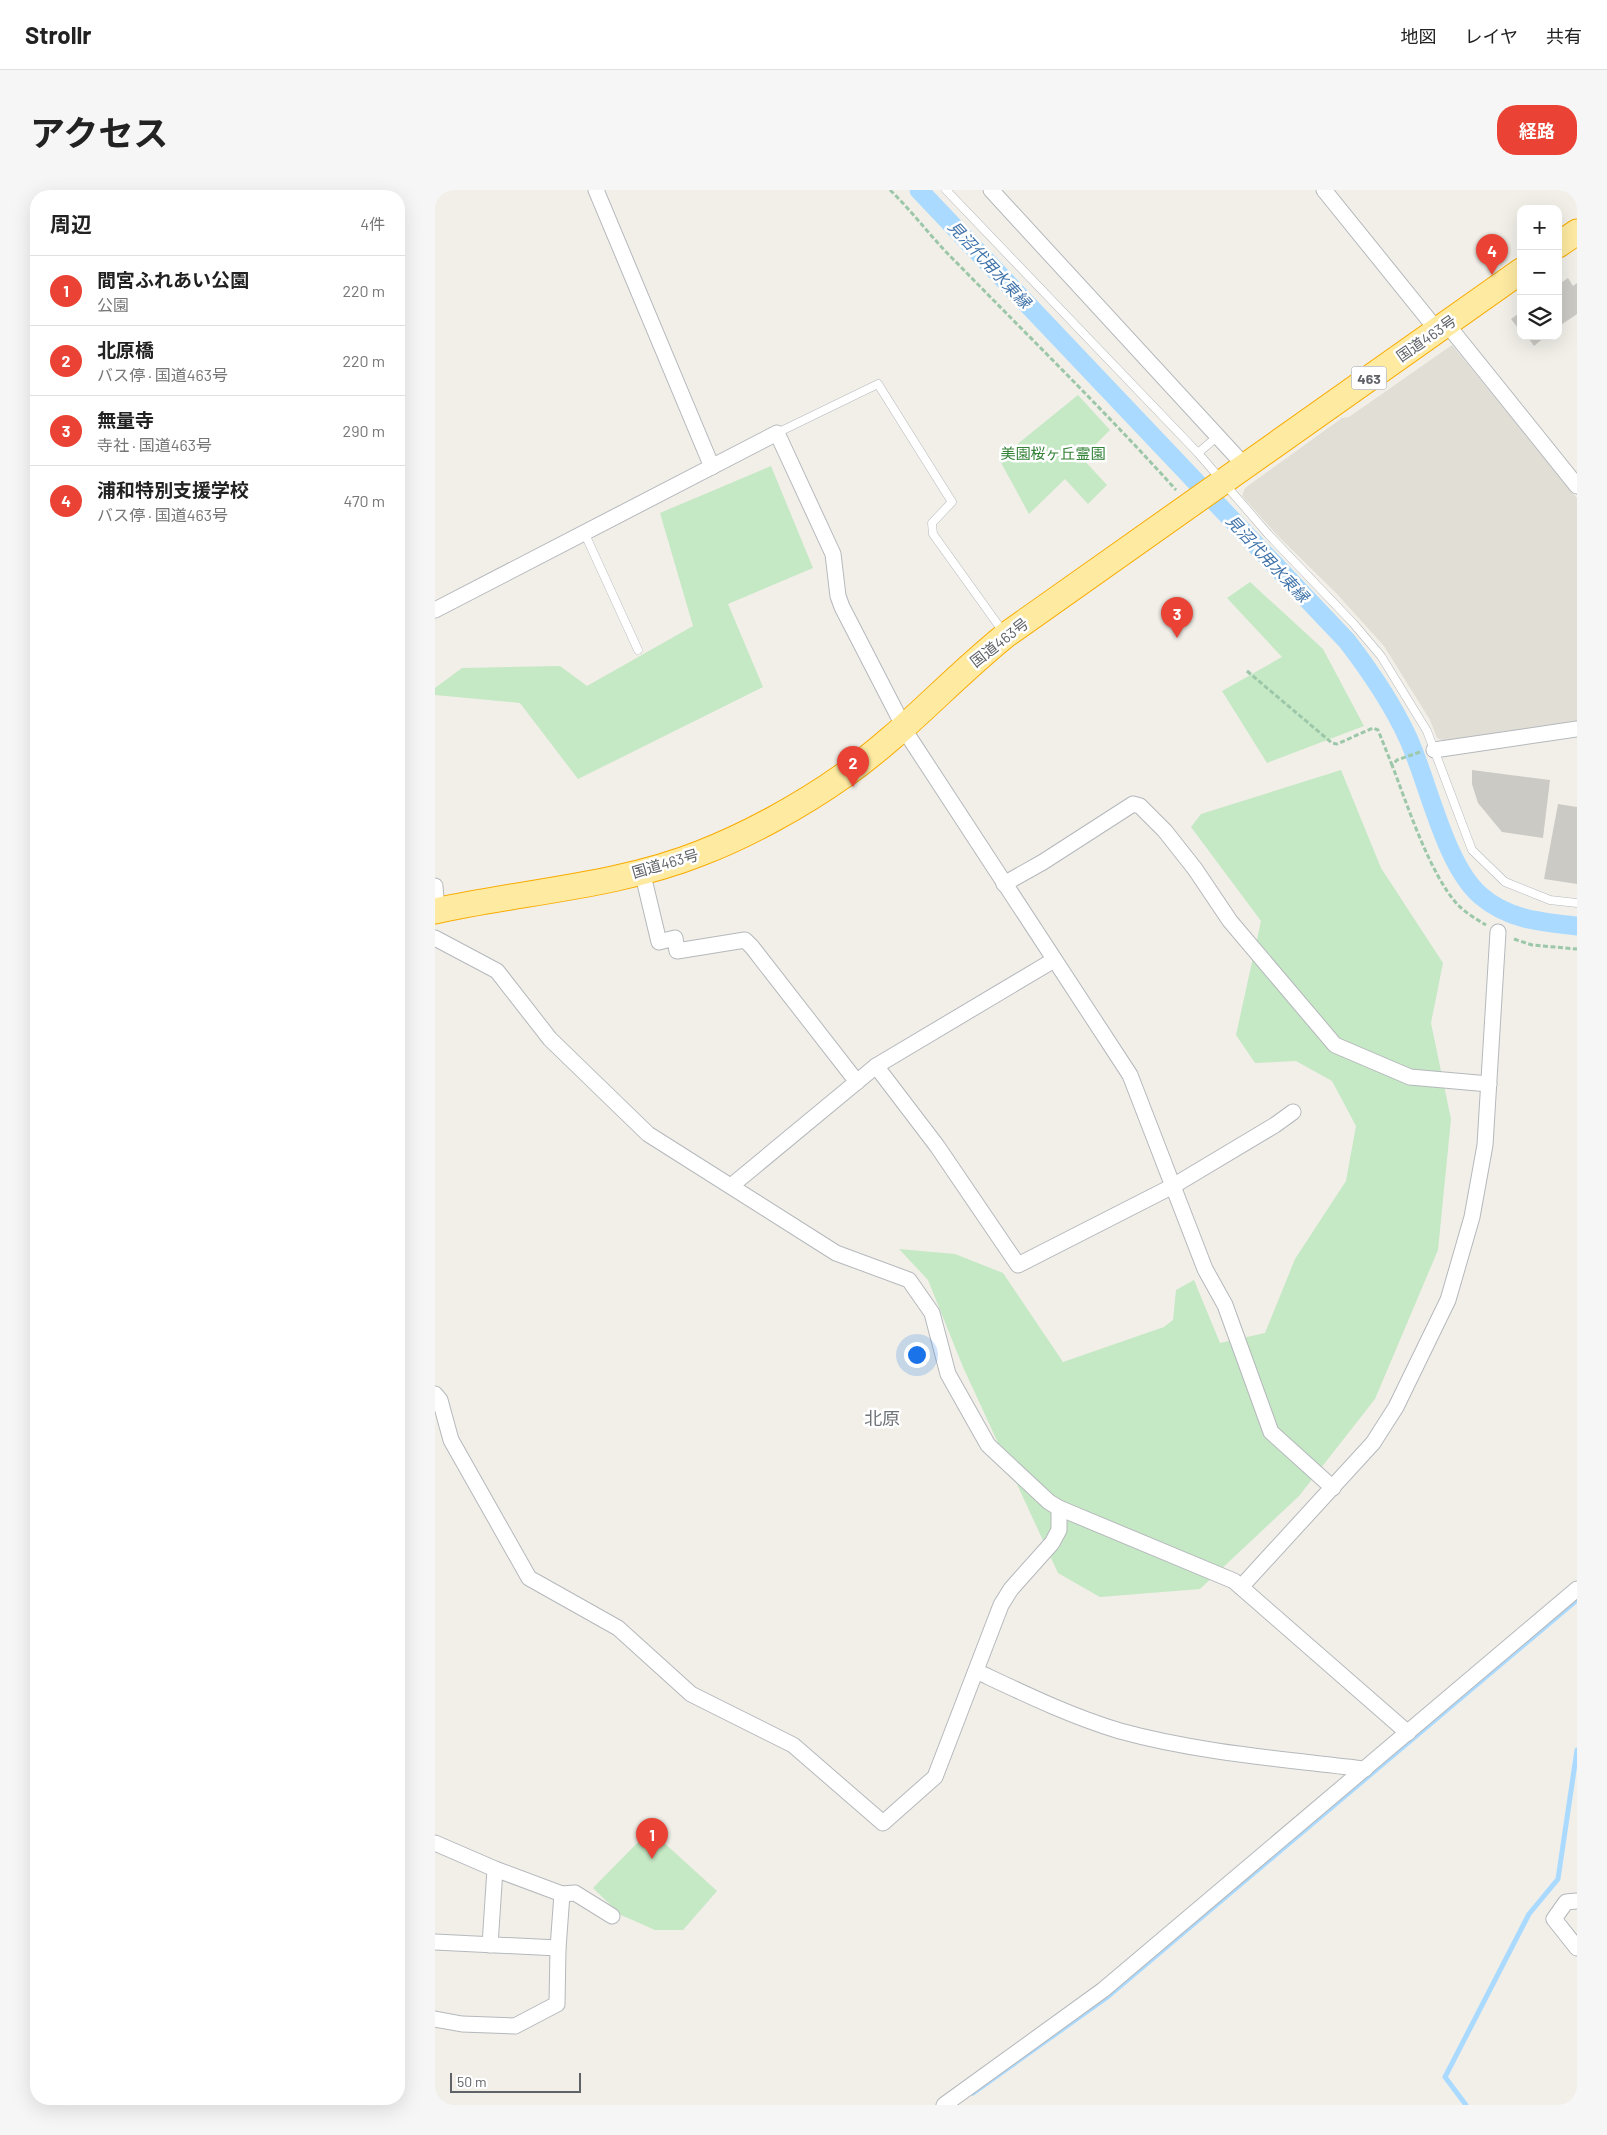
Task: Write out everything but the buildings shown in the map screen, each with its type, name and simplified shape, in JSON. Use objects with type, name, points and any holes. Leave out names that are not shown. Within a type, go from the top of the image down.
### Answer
[{"type":"highway","points":[[1562,242],[1577,232]]},
{"type":"highway","name":"国道463号","points":[[436,902],[600,881],[642,871],[700,854],[735,838],[809,798],[843,776],[904,728],[973,662],[1006,635],[1185,499],[1220,483],[1517,274]]},
{"type":"street","points":[[596,190],[712,467]]},
{"type":"street","points":[[991,190],[1245,466]]},
{"type":"street","points":[[1324,190],[1577,486]]},
{"type":"street","points":[[435,610],[777,433],[833,554],[838,596],[842,607],[904,728],[1130,1076],[1205,1269],[1225,1305],[1271,1432],[1333,1488]]},
{"type":"street","points":[[1430,750],[1577,728]]},
{"type":"street","points":[[1004,884],[1043,862],[1133,804],[1140,806],[1165,831],[1195,869],[1230,921],[1335,1046],[1410,1077],[1489,1084]]},
{"type":"street","points":[[642,871],[659,942],[675,938],[677,952],[745,940],[857,1082]]},
{"type":"street","points":[[1241,1587],[1373,1443],[1396,1407],[1448,1300],[1472,1217],[1485,1145],[1498,932]]},
{"type":"street","points":[[435,938],[497,971],[549,1039],[648,1134],[836,1253],[909,1280],[932,1312],[947,1374],[988,1445],[1049,1502],[1059,1508],[1235,1581],[1408,1733]]},
{"type":"street","points":[[731,1186],[876,1066],[1054,960]]},
{"type":"street","points":[[876,1066],[937,1146],[1018,1265],[1173,1186],[1275,1125],[1293,1112]]},
{"type":"street","points":[[435,1394],[440,1400],[451,1440],[529,1578],[618,1628],[691,1694],[793,1745],[883,1823],[935,1776],[1001,1605],[1011,1589],[1052,1543],[1059,1530],[1059,1508]]},
{"type":"street","points":[[944,2105],[1103,1990],[1577,1589]]},
{"type":"street","points":[[976,1671],[1054,1708],[1120,1730],[1188,1746],[1365,1769]]},
{"type":"street","points":[[435,1843],[495,1869],[562,1894],[575,1894],[612,1916]]},
{"type":"street","points":[[489,1945],[495,1869]]},
{"type":"street","points":[[435,2019],[462,2024],[515,2026],[557,2004],[558,1948],[562,1894]]},
{"type":"street","points":[[1577,1901],[1566,1902],[1555,1919],[1577,1948]]},
{"type":"street","points":[[435,1942],[558,1948]]},
{"type":"lane","points":[[946,190],[1199,453],[1220,483],[1353,623],[1381,656],[1427,731],[1430,750],[1471,850],[1505,882],[1550,900],[1577,903]]},
{"type":"lane","points":[[777,433],[878,384],[952,502],[932,523],[933,534],[1006,635]]},
{"type":"lane","points":[[1199,453],[1218,436]]},
{"type":"lane","points":[[584,532],[638,650]]},
{"type":"path","points":[[890,190],[916,215],[948,255],[1125,435],[1185,499]]},
{"type":"path","points":[[1247,671],[1332,743],[1337,744],[1373,728],[1378,730],[1429,856],[1445,888],[1458,904],[1474,918],[1515,940],[1532,945],[1577,950]]},
{"type":"path","points":[[1392,765],[1393,762],[1430,750]]},
{"type":"shaded area","points":[[1452,345],[1577,498],[1577,723],[1446,742],[1437,738],[1430,720],[1384,646],[1337,594],[1277,535],[1242,496],[1245,488],[1342,418],[1349,417]]},
{"type":"green space","name":"美園桜ヶ丘霊園","points":[[1078,395],[1110,430],[1082,458],[1107,485],[1088,504],[1065,479],[1029,514],[999,459]]},
{"type":"green space","points":[[771,466],[813,568],[728,604],[763,687],[578,779],[520,703],[435,695],[435,688],[462,668],[560,666],[587,686],[693,626],[660,513]]},
{"type":"green space","points":[[1250,582],[1323,649],[1364,726],[1267,763],[1222,691],[1282,657],[1227,598]]},
{"type":"green space","points":[[1341,770],[1381,868],[1443,963],[1431,1023],[1451,1119],[1438,1250],[1375,1399],[1299,1496],[1200,1589],[1100,1597],[1058,1573],[963,1367],[928,1280],[899,1249],[955,1254],[1003,1273],[1063,1362],[1164,1327],[1173,1320],[1176,1290],[1194,1280],[1220,1343],[1265,1333],[1295,1259],[1346,1181],[1356,1126],[1332,1081],[1296,1061],[1255,1063],[1236,1035],[1261,921],[1191,827],[1201,814]]},
{"type":"green space","points":[[650,1830],[717,1891],[683,1930],[655,1930],[621,1915],[593,1888]]},
{"type":"waterway","name":"見沼代用水東縁","points":[[919,190],[1347,641],[1380,688],[1402,725],[1447,844],[1468,882],[1481,896],[1492,904],[1514,915],[1526,919],[1577,926]]},
{"type":"waterway","points":[[973,2093],[1106,1998],[1577,1600]]},
{"type":"waterway","points":[[1466,2105],[1445,2077],[1529,1914],[1558,1879],[1577,1750]]},
{"type":"place","name":"浦和特別支援学校","points":[[1492,275]]},
{"type":"place","name":"無量寺","points":[[1177,638]]},
{"type":"place","name":"北原橋","points":[[853,787]]},
{"type":"place","name":"間宮ふれあい公園","points":[[652,1859]]},
{"type":"district","name":"北原","points":[[882,1418]]}]
